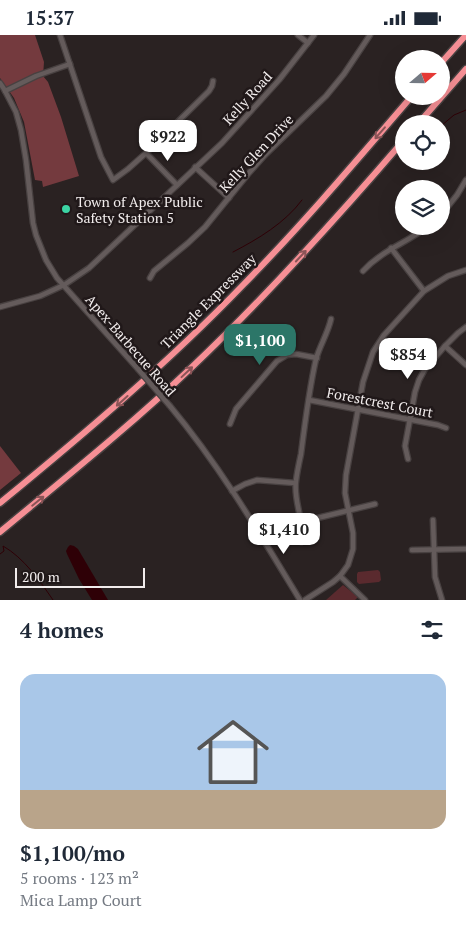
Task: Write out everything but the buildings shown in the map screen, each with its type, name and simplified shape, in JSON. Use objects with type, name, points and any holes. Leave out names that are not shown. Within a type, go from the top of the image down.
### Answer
[{"type":"highway","points":[[450,53],[466,35]]},
{"type":"highway","points":[[426,115],[466,69]]},
{"type":"highway","name":"Triangle Expressway","points":[[0,503],[162,365],[208,320],[303,222],[404,105]]},
{"type":"highway","points":[[0,532],[90,458],[193,367],[310,247],[395,150]]},
{"type":"street","points":[[60,35],[102,157],[113,180],[146,153],[209,91],[213,81]]},
{"type":"street","points":[[298,35],[308,43]]},
{"type":"street","name":"Kelly Road","points":[[0,307],[40,296],[64,285],[89,268],[222,143],[257,106],[314,35]]},
{"type":"street","name":"Kelly Glen Drive","points":[[150,278],[154,271],[198,235],[265,155],[326,95],[344,74],[370,35]]},
{"type":"street","points":[[5,91],[36,76],[70,64]]},
{"type":"street","name":"Apex-Barbecue Road","points":[[0,83],[16,112],[21,129],[33,223],[46,260],[57,278],[170,406],[191,433],[232,491],[300,600]]},
{"type":"street","points":[[146,153],[177,185]]},
{"type":"street","points":[[195,167],[229,198]]},
{"type":"street","points":[[450,203],[466,180]]},
{"type":"street","points":[[363,271],[371,262],[391,247],[414,235]]},
{"type":"street","points":[[391,247],[424,291]]},
{"type":"street","points":[[305,600],[340,576],[348,565],[353,549],[353,533],[345,493],[346,475],[366,372],[373,352],[384,335],[424,291],[448,276],[466,269]]},
{"type":"street","points":[[301,542],[303,533],[295,483],[317,358],[331,319]]},
{"type":"street","points":[[408,459],[405,446],[419,380],[425,369],[445,346],[466,327]]},
{"type":"street","points":[[445,346],[466,365]]},
{"type":"street","points":[[230,424],[236,409],[277,361],[287,355],[296,354],[317,358]]},
{"type":"street","name":"Forestcrest Court","points":[[309,400],[410,419],[446,428]]},
{"type":"street","points":[[232,491],[257,480],[295,483]]},
{"type":"street","points":[[301,522],[375,504]]},
{"type":"street","points":[[433,520],[435,577],[442,600]]},
{"type":"street","points":[[412,549],[466,549]]},
{"type":"street","points":[[340,576],[365,600]]},
{"type":"shaded area","points":[[0,35],[35,35],[44,62],[43,76],[48,82],[61,117],[79,176],[43,187],[42,181],[35,180],[24,122],[14,98],[0,78]]},
{"type":"shaded area","points":[[0,446],[21,473],[0,490]]},
{"type":"shaded area","points":[[70,545],[78,549],[108,600],[92,600],[67,554],[66,551]]},
{"type":"shaded area","points":[[378,570],[381,580],[379,582],[359,584],[357,582],[358,572]]},
{"type":"shaded area","points":[[343,585],[358,597],[355,600],[326,600]]},
{"type":"waterway","points":[[450,118],[466,110]]},
{"type":"waterway","points":[[233,252],[279,223],[302,200]]},
{"type":"waterway","points":[[0,554],[4,551],[3,546],[25,563],[53,600]]},
{"type":"place","name":"Town of Apex Public Safety Station 5","points":[[66,209]]}]
